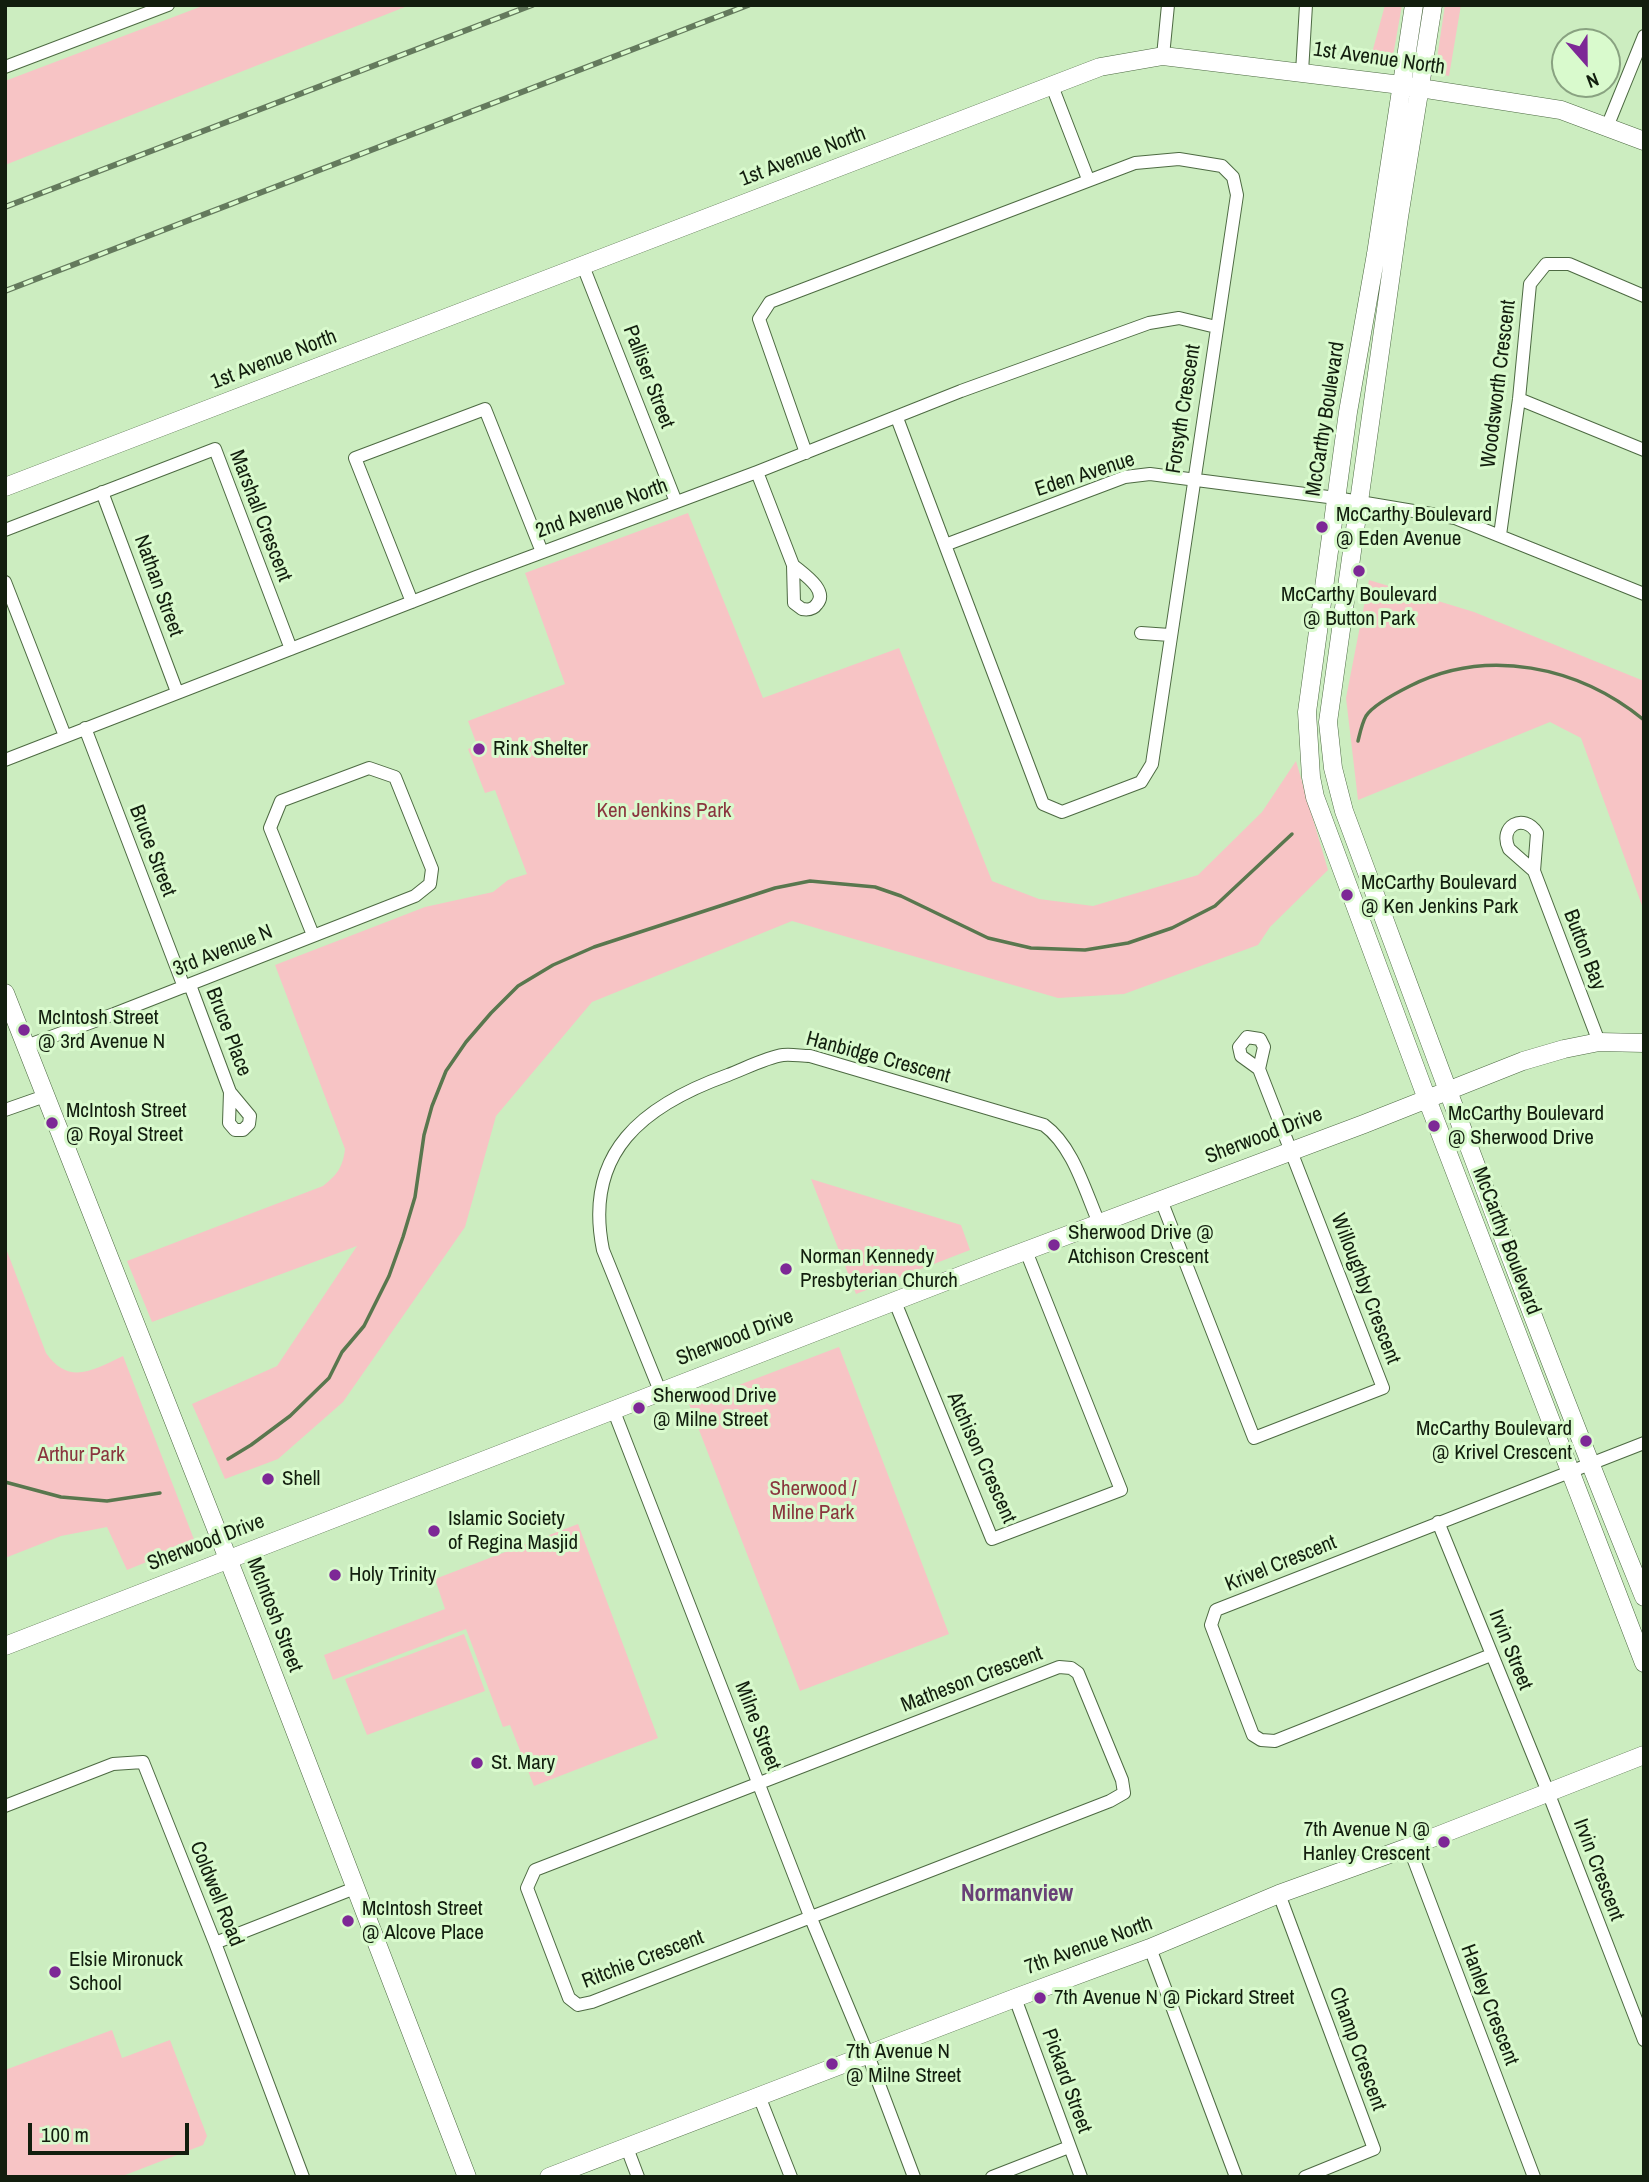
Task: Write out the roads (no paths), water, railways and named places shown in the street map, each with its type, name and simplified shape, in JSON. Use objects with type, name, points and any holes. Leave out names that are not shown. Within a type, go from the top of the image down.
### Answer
[{"type":"main road","name":"McCarthy Boulevard","points":[[1414,5],[1336,498],[1307,712],[1311,777],[1315,797],[1427,1099],[1644,1663]]},
{"type":"main road","name":"McCarthy Boulevard","points":[[1433,5],[1399,217],[1328,722],[1333,768],[1344,811],[1448,1091],[1589,1463],[1644,1597]]},
{"type":"main road","name":"1st Avenue North","points":[[5,487],[1100,67],[1163,56],[1420,87],[1561,110],[1644,141]]},
{"type":"main road","name":"McIntosh Street","points":[[5,993],[467,2177]]},
{"type":"main road","name":"Sherwood Drive","points":[[5,1646],[613,1409],[1524,1061],[1599,1042],[1644,1042]]},
{"type":"main road","name":"7th Avenue North","points":[[549,2177],[1150,1948],[1279,1894],[1409,1847],[1644,1755]]},
{"type":"street","points":[[5,67],[168,5]]},
{"type":"street","points":[[1163,56],[1168,5]]},
{"type":"street","points":[[1302,72],[1306,5]]},
{"type":"street","points":[[1607,127],[1644,36]]},
{"type":"street","points":[[1052,86],[1088,179]]},
{"type":"street","name":"Forsyth Crescent","points":[[806,453],[759,319],[769,302],[1135,163],[1179,159],[1222,166],[1233,177],[1237,195],[1152,764],[1141,782],[1062,812],[1043,804],[897,418]]},
{"type":"street","name":"Woodsworth Crescent","points":[[1500,536],[1530,284],[1546,264],[1569,264],[1644,296]]},
{"type":"street","name":"Palliser Street","points":[[583,266],[676,502]]},
{"type":"street","name":"2nd Avenue North","points":[[5,760],[897,418],[961,391],[1149,323],[1179,318],[1216,327]]},
{"type":"street","points":[[1518,399],[1644,450]]},
{"type":"street","points":[[412,602],[355,458],[421,432],[485,409],[542,552]]},
{"type":"street","name":"Marshall Crescent","points":[[5,530],[215,449],[290,649]]},
{"type":"street","points":[[757,472],[793,565]]},
{"type":"street","name":"Eden Avenue","points":[[945,545],[1125,477],[1150,474],[1336,498],[1455,517],[1644,594]]},
{"type":"street","name":"Nathan Street","points":[[102,492],[177,692]]},
{"type":"street","points":[[5,582],[65,736]]},
{"type":"street","points":[[1141,633],[1170,635]]},
{"type":"street","name":"Bruce Street","points":[[85,728],[187,986]]},
{"type":"street","name":"3rd Avenue N","points":[[26,1046],[415,896],[430,884],[432,869],[395,777],[369,768],[281,801],[270,828],[313,935]]},
{"type":"street","name":"Button Bay","points":[[1534,871],[1599,1042]]},
{"type":"street","name":"Bruce Place","points":[[187,986],[230,1092]]},
{"type":"street","name":"Hanbidge Crescent","points":[[660,1391],[603,1250],[599,1229],[599,1203],[611,1159],[632,1131],[646,1116],[666,1102],[699,1085],[782,1055],[810,1056],[1045,1125],[1065,1144],[1099,1223]]},
{"type":"street","points":[[1259,1069],[1290,1150]]},
{"type":"street","points":[[5,1110],[45,1096]]},
{"type":"street","name":"Willoughby Crescent","points":[[1161,1200],[1254,1438],[1383,1388],[1290,1150]]},
{"type":"street","name":"Atchison Crescent","points":[[894,1302],[992,1539],[1121,1490],[1026,1251]]},
{"type":"street","name":"Milne Street","points":[[613,1409],[914,2177]]},
{"type":"street","name":"Krivel Crescent","points":[[1491,1656],[1275,1741],[1261,1740],[1254,1735],[1249,1724],[1211,1625],[1216,1610],[1644,1443]]},
{"type":"street","name":"Irvin Street","points":[[1438,1522],[1548,1793]]},
{"type":"street","name":"Matheson Crescent","points":[[758,1783],[1059,1667],[1071,1668],[1078,1674],[1122,1780],[1124,1793],[1110,1801],[810,1916]]},
{"type":"street","name":"Coldwell Road","points":[[5,1806],[113,1764],[143,1762],[303,2177]]},
{"type":"street","name":"Ritchie Crescent","points":[[758,1783],[536,1870],[527,1888],[569,1998],[578,2005],[592,2001],[810,1916]]},
{"type":"street","name":"Irvin Crescent","points":[[1548,1793],[1644,2040]]},
{"type":"street","name":"Hanley Crescent","points":[[1409,1847],[1534,2177]]},
{"type":"street","points":[[215,1943],[355,1888]]},
{"type":"street","name":"Champ Crescent","points":[[1279,1894],[1374,2149],[1306,2177]]},
{"type":"street","points":[[1150,1948],[1236,2177]]},
{"type":"street","name":"Pickard Street","points":[[1015,1998],[1081,2177]]},
{"type":"street","points":[[759,2096],[791,2177]]},
{"type":"street","points":[[992,2177],[1069,2147]]},
{"type":"street","points":[[627,2148],[638,2177]]},
{"type":"waterway","points":[[1358,741],[1366,716],[1380,703],[1439,674],[1470,667],[1500,665],[1561,675],[1618,701],[1644,720]]},
{"type":"waterway","points":[[228,1459],[290,1416],[329,1378],[342,1352],[364,1326],[389,1276],[403,1237],[415,1197],[424,1135],[446,1071],[466,1042],[518,986],[553,965],[594,947],[775,888],[810,881],[875,887],[901,896],[988,938],[1031,948],[1085,950],[1128,943],[1172,928],[1215,906],[1292,834]]},
{"type":"waterway","points":[[5,1482],[61,1497],[107,1501],[160,1493]]},
{"type":"railway","points":[[5,207],[532,5]]},
{"type":"railway","points":[[5,291],[748,5]]},
{"type":"place","name":"McCarthy Boulevard @ Eden Avenue","points":[[1322,527]]},
{"type":"place","name":"McCarthy Boulevard @ Button Park","points":[[1359,571]]},
{"type":"place","name":"Rink Shelter","points":[[479,749]]},
{"type":"place","name":"McCarthy Boulevard @ Ken Jenkins Park","points":[[1347,895]]},
{"type":"place","name":"McIntosh Street @ 3rd Avenue N","points":[[24,1030]]},
{"type":"place","name":"McIntosh Street @ Royal Street","points":[[52,1123]]},
{"type":"place","name":"McCarthy Boulevard @ Sherwood Drive","points":[[1434,1126]]},
{"type":"place","name":"Sherwood Drive @ Atchison Crescent","points":[[1054,1245]]},
{"type":"place","name":"Norman Kennedy Presbyterian Church","points":[[786,1269]]},
{"type":"place","name":"Sherwood Drive @ Milne Street","points":[[639,1408]]},
{"type":"place","name":"McCarthy Boulevard @ Krivel Crescent","points":[[1586,1441]]},
{"type":"place","name":"Shell","points":[[268,1479]]},
{"type":"place","name":"Islamic Society of Regina Masjid","points":[[434,1531]]},
{"type":"place","name":"Holy Trinity","points":[[335,1575]]},
{"type":"place","name":"St. Mary","points":[[477,1763]]},
{"type":"place","name":"7th Avenue N @ Hanley Crescent","points":[[1444,1842]]},
{"type":"place","name":"McIntosh Street @ Alcove Place","points":[[348,1921]]},
{"type":"place","name":"Elsie Mironuck School","points":[[55,1972]]},
{"type":"place","name":"7th Avenue N @ Pickard Street","points":[[1040,1998]]},
{"type":"place","name":"7th Avenue N @ Milne Street","points":[[832,2064]]},
{"type":"district","name":"Normanview","points":[[1017,1895]]},
{"type":"park label","name":"Ken Jenkins Park","points":[[664,811]]},
{"type":"park label","name":"Arthur Park","points":[[81,1455]]},
{"type":"park label","name":"Sherwood / Milne Park","points":[[813,1501]]}]
